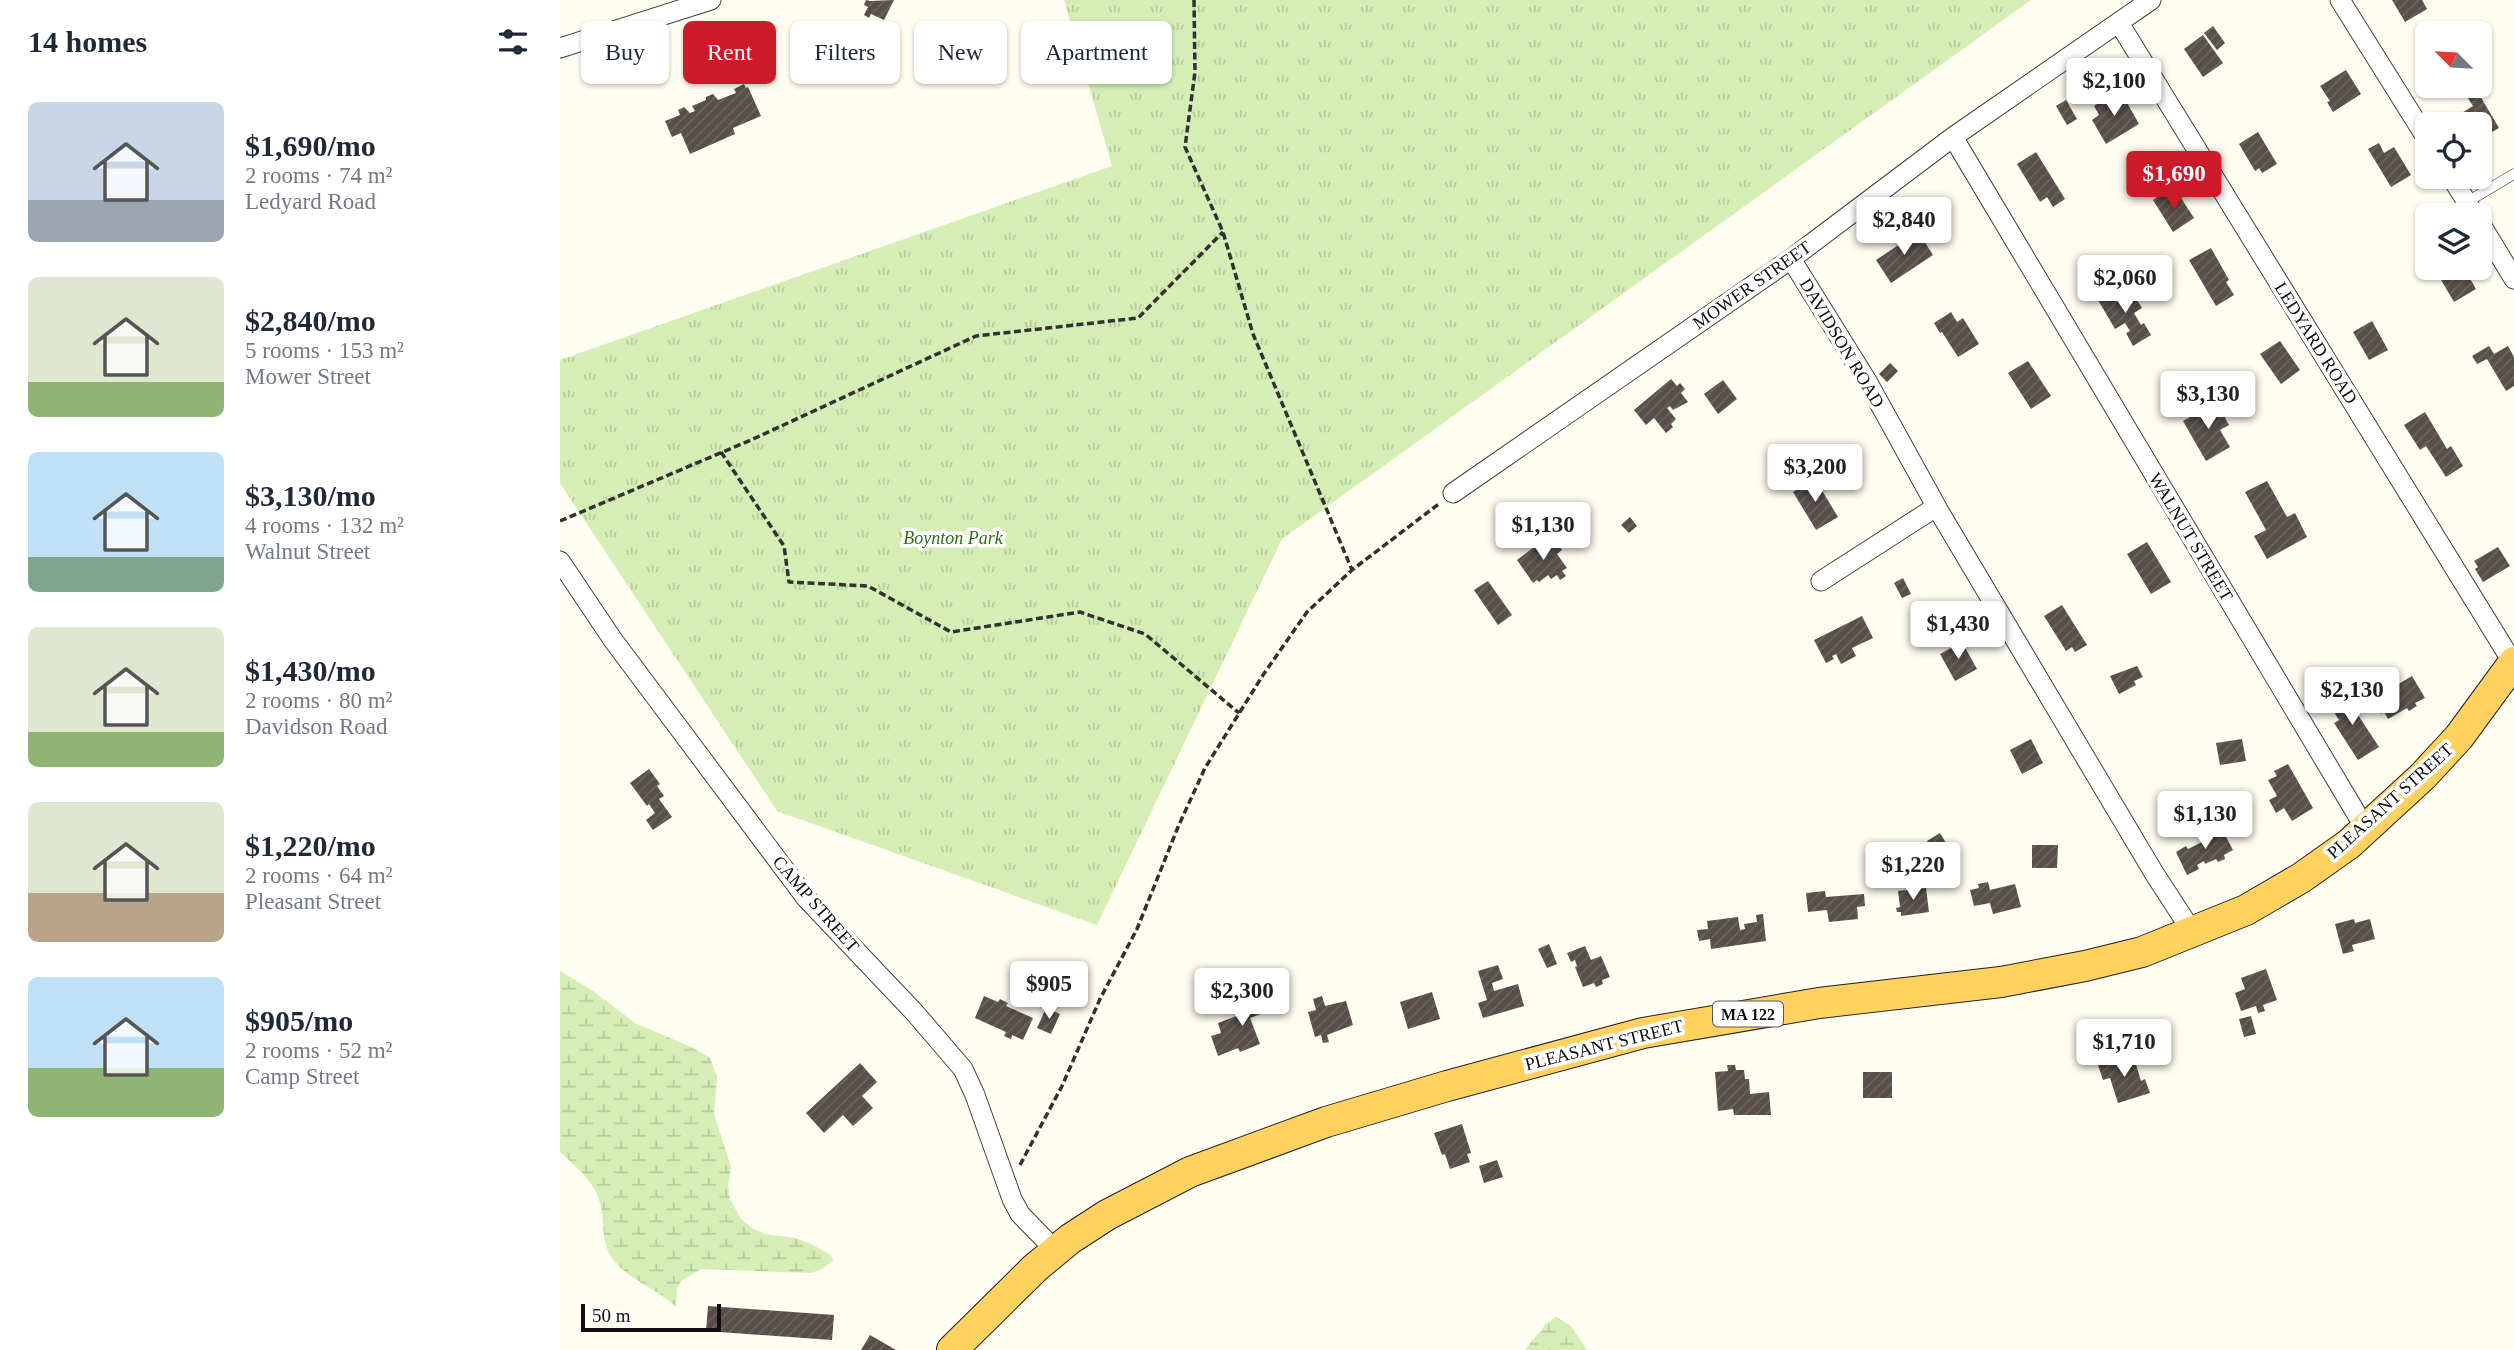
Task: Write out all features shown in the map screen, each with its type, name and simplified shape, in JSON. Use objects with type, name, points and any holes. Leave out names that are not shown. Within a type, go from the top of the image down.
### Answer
[{"type":"main road","name":"PLEASANT STREET","points":[[952,1350],[1018,1283],[1056,1251],[1107,1215],[1189,1172],[1326,1122],[1460,1082],[1643,1033],[1807,1005],[2025,977],[2142,952],[2246,910],[2301,878],[2349,844],[2423,776],[2459,737],[2514,663]]},
{"type":"street","points":[[560,48],[711,0]]},
{"type":"street","name":"MOWER STREET","points":[[1453,493],[1791,259],[1953,137],[2151,0]]},
{"type":"street","points":[[2340,0],[2415,120]]},
{"type":"street","name":"LEDYARD ROAD","points":[[2119,23],[2514,663]]},
{"type":"street","name":"WALNUT STREET","points":[[1953,137],[2365,828]]},
{"type":"street","points":[[2492,243],[2514,279]]},
{"type":"street","name":"DAVIDSON ROAD","points":[[1791,259],[1867,381],[1937,507],[2154,873],[2193,933]]},
{"type":"street","points":[[1821,581],[1937,507]]},
{"type":"street","name":"CAMP STREET","points":[[560,561],[620,650],[806,898],[915,1013],[963,1069],[980,1107],[1006,1187],[1020,1214],[1056,1251]]},
{"type":"lane","points":[[2478,203],[2514,174]]},
{"type":"path","points":[[1194,0],[1195,72],[1185,147],[1223,232],[1253,334],[1352,570]]},
{"type":"path","points":[[560,521],[722,452],[976,336],[1138,318],[1223,232]]},
{"type":"path","points":[[722,452],[784,546],[789,582],[868,586],[951,632],[1080,612],[1146,634],[1239,713]]},
{"type":"path","points":[[1006,1187],[1042,1127],[1100,999],[1137,929],[1205,768],[1239,713],[1307,612],[1352,570],[1453,493]]},
{"type":"green space","name":"Boynton Park","points":[[1064,0],[2031,0],[1282,539],[1097,925],[777,811],[560,483],[560,360],[1112,166],[1088,84],[1172,84],[1172,21],[1070,21]]},
{"type":"green space","points":[[560,971],[593,991],[635,1023],[710,1058],[717,1077],[714,1114],[731,1167],[728,1186],[730,1199],[741,1219],[765,1234],[809,1243],[831,1255],[833,1260],[822,1269],[811,1273],[701,1269],[681,1281],[677,1289],[676,1307],[617,1264],[606,1244],[598,1195],[584,1175],[560,1152]]},
{"type":"green space","points":[[1556,1317],[1571,1326],[1587,1350],[1525,1350],[1546,1324]]},
{"type":"building","points":[[866,0],[894,0],[884,20],[871,14],[869,18],[864,15],[868,7],[864,5]]},
{"type":"building","points":[[2392,0],[2422,0],[2427,9],[2405,22]]},
{"type":"building","points":[[2213,26],[2225,43],[2217,50],[2204,33]]},
{"type":"building","points":[[2203,35],[2223,63],[2203,77],[2184,49]]},
{"type":"building","points":[[2346,70],[2361,94],[2333,112],[2327,102],[2330,101],[2320,86]]},
{"type":"building","points":[[744,84],[748,87],[761,116],[733,128],[735,134],[690,154],[681,133],[672,137],[665,121],[680,115],[678,110],[684,107],[690,113],[695,111],[692,106],[706,100],[706,97],[713,94],[718,100],[736,93],[734,89]]},
{"type":"building","points":[[2116,92],[2122,103],[2126,101],[2139,124],[2106,144],[2092,120],[2099,115],[2094,106]]},
{"type":"building","points":[[2468,98],[2481,98],[2490,112],[2463,112],[2473,106]]},
{"type":"building","points":[[2066,100],[2077,119],[2067,125],[2056,106]]},
{"type":"building","points":[[2492,116],[2499,128],[2492,132]]},
{"type":"building","points":[[2258,132],[2277,164],[2262,173],[2259,168],[2255,171],[2239,144]]},
{"type":"building","points":[[2379,143],[2384,153],[2394,147],[2411,175],[2391,187],[2368,149]]},
{"type":"building","points":[[2036,152],[2065,199],[2053,207],[2047,197],[2040,202],[2017,164]]},
{"type":"building","points":[[2164,192],[2168,198],[2177,192],[2194,218],[2173,232],[2153,200]]},
{"type":"building","points":[[1919,233],[1933,255],[1891,283],[1876,260],[1900,244],[1898,241],[1908,234],[1911,238]]},
{"type":"building","points":[[2211,248],[2229,280],[2226,282],[2234,295],[2216,306],[2189,260]]},
{"type":"building","points":[[2441,280],[2471,280],[2476,289],[2454,302]]},
{"type":"building","points":[[2118,288],[2127,302],[2135,297],[2142,308],[2134,313],[2151,335],[2133,346],[2126,333],[2130,331],[2125,323],[2115,329],[2098,300]]},
{"type":"building","points":[[1951,312],[1957,322],[1963,318],[1979,344],[1958,357],[1934,323]]},
{"type":"building","points":[[2372,321],[2388,350],[2369,360],[2353,332]]},
{"type":"building","points":[[2280,341],[2300,370],[2281,384],[2260,354]]},
{"type":"building","points":[[2489,346],[2494,354],[2508,346],[2514,357],[2514,386],[2506,391],[2487,359],[2477,364],[2472,356]]},
{"type":"building","points":[[2028,361],[2051,396],[2031,409],[2008,373]]},
{"type":"building","points":[[1890,363],[1898,371],[1887,382],[1879,374]]},
{"type":"building","points":[[1671,379],[1677,386],[1680,383],[1685,389],[1681,393],[1688,402],[1673,410],[1670,406],[1667,408],[1676,419],[1671,424],[1673,427],[1666,433],[1654,418],[1646,425],[1634,410]]},
{"type":"building","points":[[1723,380],[1737,399],[1718,414],[1704,394]]},
{"type":"building","points":[[2216,402],[2229,425],[2220,430],[2230,447],[2206,461],[2183,421]]},
{"type":"building","points":[[2425,412],[2447,449],[2451,446],[2463,466],[2446,477],[2426,446],[2420,450],[2404,425]]},
{"type":"building","points":[[1810,478],[1812,481],[1815,479],[1838,517],[1816,530],[1793,492],[1805,485],[1804,482]]},
{"type":"building","points":[[2267,481],[2287,517],[2295,513],[2307,537],[2267,559],[2254,536],[2266,530],[2245,492]]},
{"type":"building","points":[[1630,517],[1637,526],[1629,533],[1621,525]]},
{"type":"building","points":[[1542,541],[1547,547],[1555,541],[1562,550],[1557,554],[1567,568],[1562,571],[1566,576],[1560,580],[1557,575],[1551,579],[1548,575],[1533,583],[1517,560]]},
{"type":"building","points":[[2147,542],[2171,582],[2151,594],[2127,554]]},
{"type":"building","points":[[2498,547],[2510,566],[2483,582],[2475,569],[2478,567],[2474,561]]},
{"type":"building","points":[[1903,578],[1911,594],[1902,598],[1894,583]]},
{"type":"building","points":[[1488,581],[1512,615],[1498,625],[1474,590]]},
{"type":"building","points":[[2062,605],[2087,645],[2075,652],[2072,647],[2066,651],[2044,616]]},
{"type":"building","points":[[1862,616],[1873,638],[1852,648],[1856,656],[1841,664],[1836,654],[1832,656],[1834,659],[1826,663],[1814,640]]},
{"type":"building","points":[[1962,642],[1977,669],[1955,681],[1940,654]]},
{"type":"building","points":[[2137,666],[2143,677],[2134,681],[2136,685],[2119,694],[2110,676]]},
{"type":"building","points":[[2412,676],[2425,698],[2415,703],[2417,706],[2409,711],[2407,708],[2388,719],[2384,712],[2381,714],[2375,698]]},
{"type":"building","points":[[2343,692],[2379,747],[2358,760],[2334,723],[2339,720],[2328,703]]},
{"type":"building","points":[[2031,739],[2043,763],[2022,774],[2010,750]]},
{"type":"building","points":[[2242,739],[2246,761],[2220,765],[2216,743]]},
{"type":"building","points":[[2288,764],[2313,808],[2292,821],[2284,808],[2276,813],[2269,800],[2277,796],[2268,780],[2277,776],[2274,771]]},
{"type":"building","points":[[649,769],[660,784],[657,786],[664,796],[659,799],[672,817],[653,830],[646,820],[655,813],[630,783]]},
{"type":"building","points":[[2222,829],[2233,850],[2218,862],[2216,859],[2205,864],[2204,861],[2197,865],[2199,869],[2187,875],[2176,852],[2204,841],[2200,835],[2210,830],[2211,834]]},
{"type":"building","points":[[1940,833],[1951,851],[1934,862],[1926,850],[1930,847],[1927,841]]},
{"type":"building","points":[[2032,845],[2058,845],[2057,868],[2032,868]]},
{"type":"building","points":[[1988,882],[1990,890],[2015,884],[2021,907],[1993,914],[1990,903],[1974,906],[1970,890],[1979,888],[1978,884]]},
{"type":"building","points":[[1926,888],[1929,912],[1901,916],[1901,912],[1897,912],[1896,908],[1900,907],[1898,891]]},
{"type":"building","points":[[1825,891],[1826,897],[1864,894],[1865,906],[1857,907],[1858,919],[1829,922],[1827,910],[1808,912],[1806,893]]},
{"type":"building","points":[[1763,914],[1766,941],[1711,949],[1710,939],[1699,941],[1697,930],[1708,929],[1707,921],[1738,917],[1740,930],[1745,929],[1744,924],[1757,922],[1756,915]]},
{"type":"building","points":[[2354,919],[2355,923],[2370,919],[2375,939],[2352,945],[2354,951],[2343,954],[2335,924]]},
{"type":"building","points":[[1549,944],[1557,964],[1547,968],[1538,949]]},
{"type":"building","points":[[1585,946],[1591,960],[1601,956],[1610,977],[1602,980],[1603,984],[1596,987],[1594,983],[1583,987],[1575,960],[1571,962],[1567,953]]},
{"type":"building","points":[[1498,965],[1503,979],[1492,983],[1494,991],[1518,984],[1524,1006],[1483,1018],[1478,1003],[1487,1000],[1478,971]]},
{"type":"building","points":[[2266,969],[2277,1000],[2263,1005],[2265,1011],[2258,1013],[2256,1006],[2241,1011],[2235,993],[2245,989],[2241,978]]},
{"type":"building","points":[[1432,992],[1440,1019],[1408,1029],[1400,1002]]},
{"type":"building","points":[[1269,993],[1275,1009],[1250,1018],[1260,1044],[1240,1052],[1238,1048],[1218,1056],[1211,1036],[1221,1033],[1218,1023],[1253,1010],[1249,1000]]},
{"type":"building","points":[[984,996],[998,1002],[1000,999],[1008,1003],[1006,1006],[1033,1018],[1023,1040],[1012,1035],[1011,1039],[1004,1036],[1006,1032],[975,1018]]},
{"type":"building","points":[[1322,996],[1325,1006],[1346,1001],[1353,1025],[1327,1035],[1329,1042],[1323,1043],[1321,1035],[1315,1037],[1308,1012],[1316,1010],[1313,999]]},
{"type":"building","points":[[1046,1008],[1060,1014],[1051,1034],[1037,1028]]},
{"type":"building","points":[[2251,1016],[2256,1034],[2244,1037],[2239,1019]]},
{"type":"building","points":[[2109,1059],[2110,1063],[2121,1059],[2123,1065],[2135,1061],[2141,1081],[2145,1079],[2150,1093],[2118,1103],[2110,1078],[2103,1080],[2097,1062]]},
{"type":"building","points":[[860,1063],[877,1082],[862,1096],[873,1108],[853,1126],[843,1115],[824,1133],[806,1113]]},
{"type":"building","points":[[1727,1065],[1735,1065],[1736,1070],[1744,1070],[1745,1079],[1749,1079],[1750,1094],[1769,1092],[1771,1115],[1734,1115],[1733,1109],[1718,1111],[1715,1072],[1728,1071]]},
{"type":"building","points":[[1863,1072],[1892,1072],[1892,1098],[1863,1098]]},
{"type":"building","points":[[1462,1124],[1471,1153],[1467,1154],[1470,1162],[1450,1169],[1434,1133]]},
{"type":"building","points":[[1497,1160],[1503,1177],[1484,1183],[1479,1166]]},
{"type":"building","points":[[708,1306],[834,1315],[832,1340],[706,1331]]},
{"type":"building","points":[[870,1335],[896,1350],[861,1350]]}]
